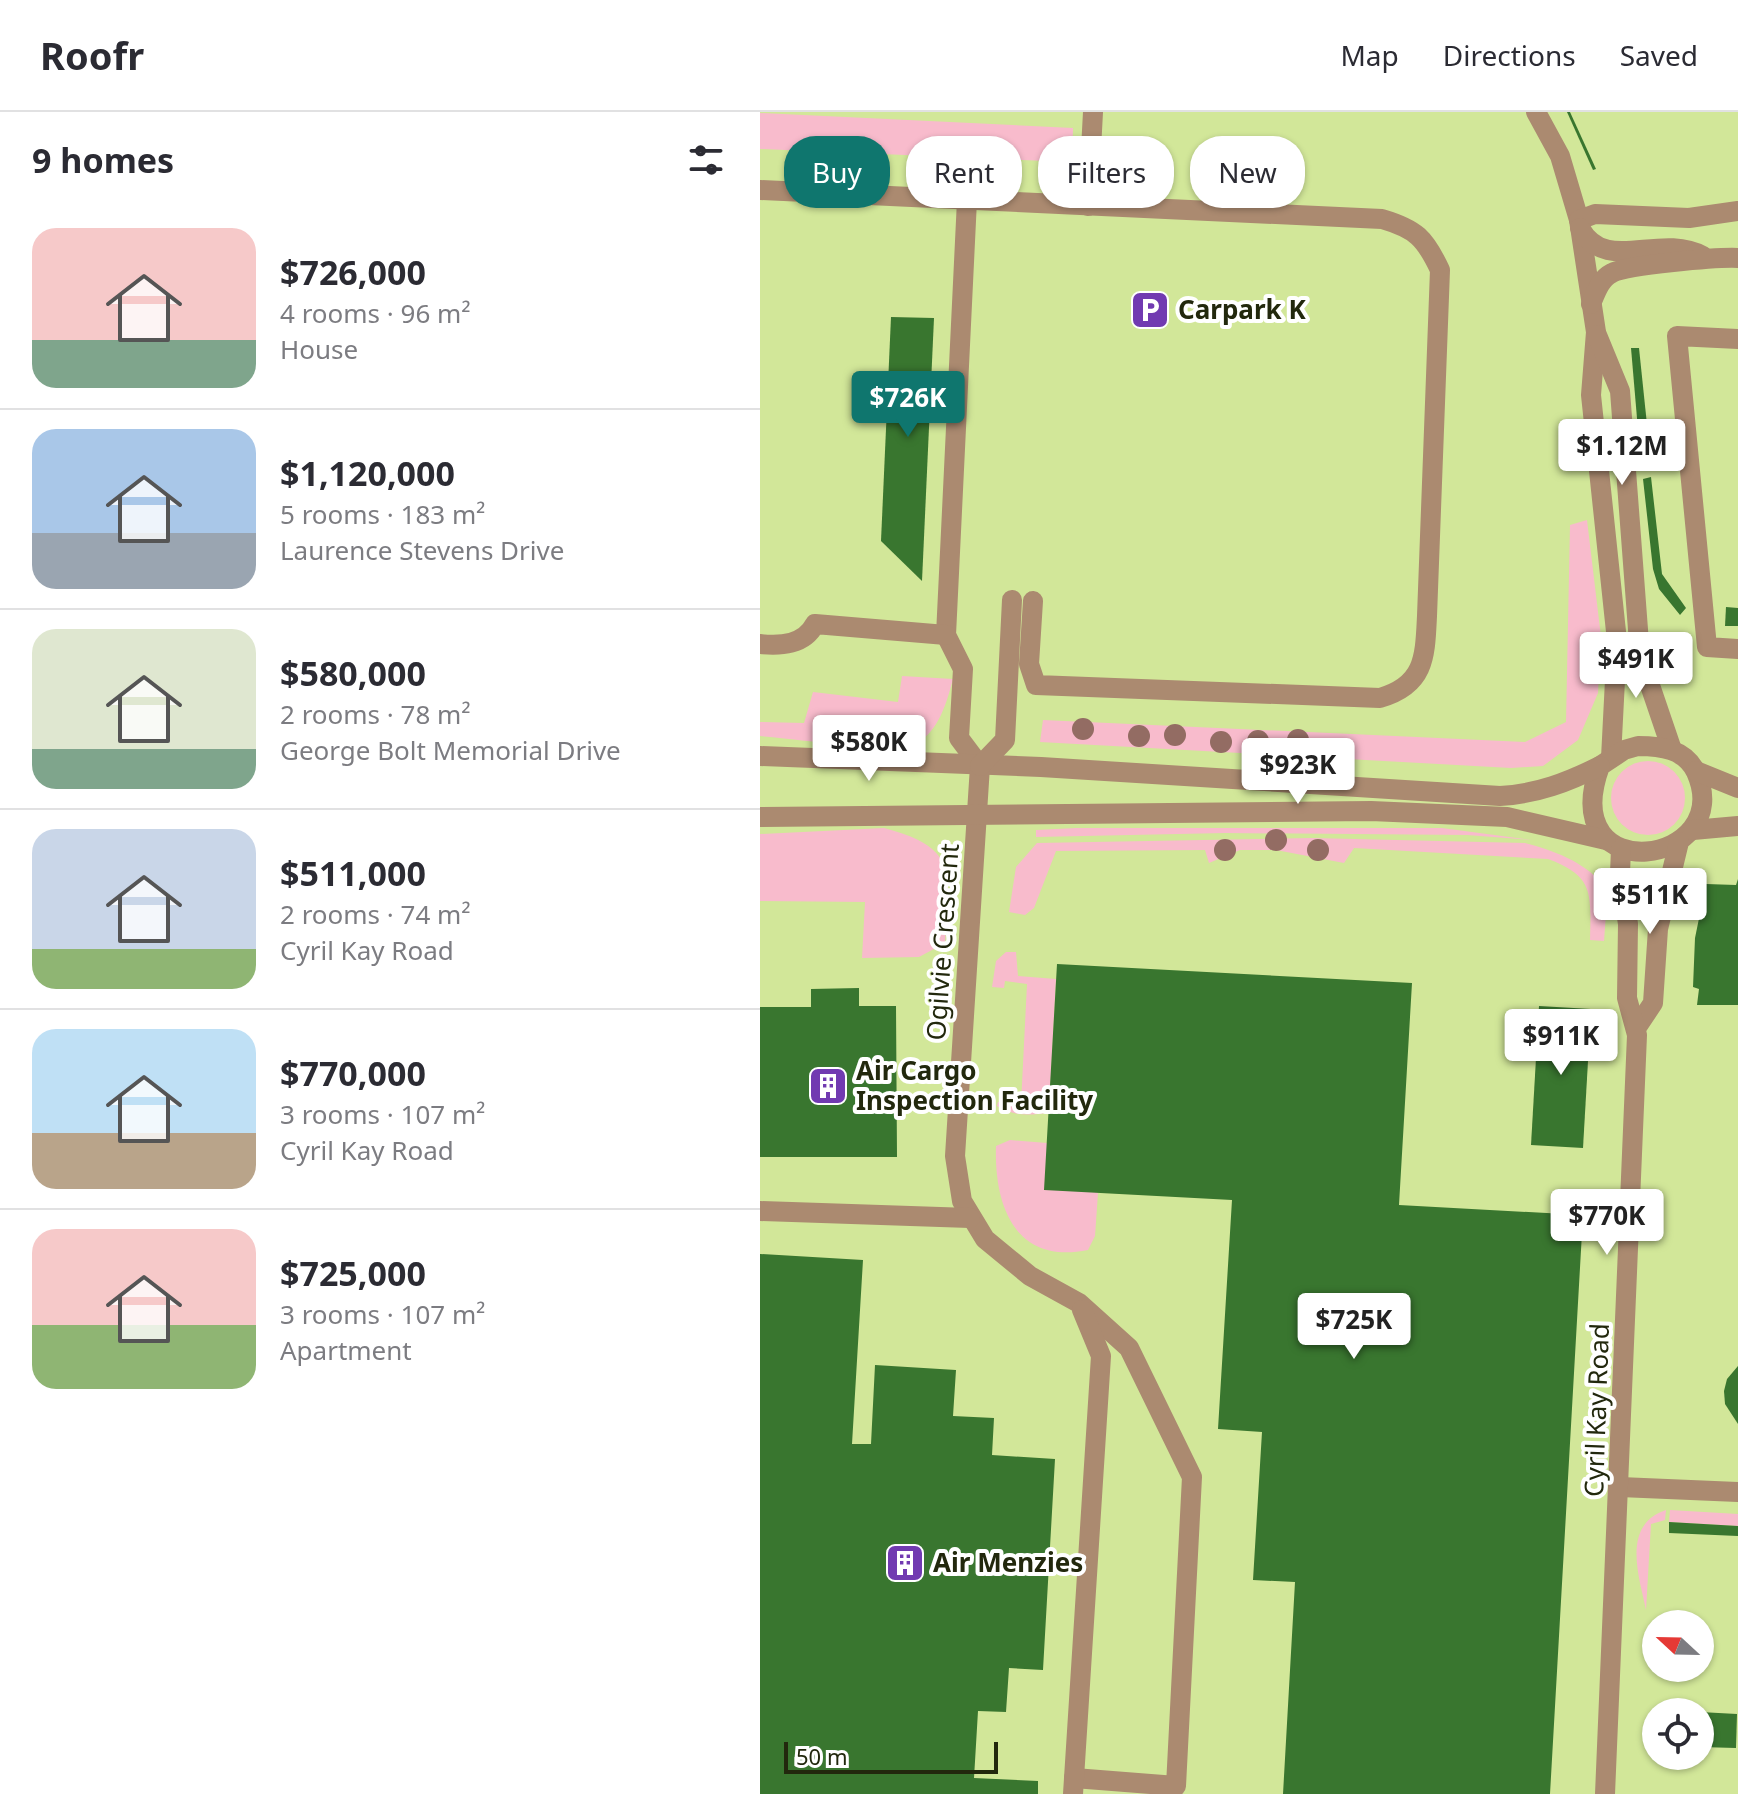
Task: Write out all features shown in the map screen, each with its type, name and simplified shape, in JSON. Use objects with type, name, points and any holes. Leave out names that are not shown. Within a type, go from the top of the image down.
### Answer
[{"type":"street","points":[[1092,136],[1093,112]]},
{"type":"street","points":[[1536,112],[1560,156],[1580,224],[1596,332],[1620,391],[1640,656],[1672,750],[1696,771],[1738,788]]},
{"type":"street","points":[[760,190],[906,197]]},
{"type":"street","points":[[967,208],[946,635],[963,669],[959,738],[980,766]]},
{"type":"street","points":[[980,766],[1005,740],[1023,601],[1029,664],[1036,685],[1380,698],[1397,693],[1411,683],[1424,659],[1440,270],[1428,245],[1409,227],[1382,219],[1133,208]]},
{"type":"street","points":[[1580,224],[1595,214],[1670,219],[1738,211]]},
{"type":"street","points":[[1580,224],[1593,246],[1605,251],[1676,246],[1703,256],[1738,258]]},
{"type":"street","points":[[1591,304],[1599,284],[1616,271],[1686,263],[1703,256]]},
{"type":"street","points":[[1596,332],[1591,395],[1617,641],[1606,762],[1594,797],[1599,827],[1614,844]]},
{"type":"street","points":[[1738,339],[1677,336],[1707,647],[1738,649]]},
{"type":"street","points":[[760,644],[779,646],[804,638],[815,624],[946,635]]},
{"type":"street","points":[[760,756],[1500,796],[1527,795],[1638,746],[1672,750]]},
{"type":"street","name":"Ogilvie Crescent","points":[[980,766],[955,1156],[957,1184],[970,1218],[985,1239],[1030,1276],[1079,1303],[1129,1348],[1192,1477],[1173,1790]]},
{"type":"street","points":[[1686,836],[1702,802],[1696,771]]},
{"type":"street","points":[[760,817],[1386,812],[1507,817],[1650,853],[1663,852],[1686,836],[1738,826]]},
{"type":"street","name":"Cyril Kay Road","points":[[1637,1027],[1653,1003],[1658,929],[1686,836]]},
{"type":"street","name":"Cyril Kay Road","points":[[1605,1794],[1637,1027],[1627,998],[1628,924],[1614,844]]},
{"type":"street","points":[[760,1211],[970,1218]]},
{"type":"street","points":[[1079,1303],[1101,1356],[1073,1786],[1173,1790]]},
{"type":"street","points":[[1620,1487],[1738,1492]]},
{"type":"shaded area","points":[[760,112],[1738,112],[1738,1794],[760,1794]]},
{"type":"shaded area","points":[[760,113],[1073,128],[1073,136],[1038,136],[1038,161],[1022,160],[1022,136],[906,136],[906,155],[890,154],[890,136],[784,136],[784,150],[760,149]]},
{"type":"shaded area","points":[[1587,520],[1601,637],[1598,693],[1578,740],[1543,766],[1511,768],[1040,742],[1043,720],[1525,742],[1566,722],[1570,525]]},
{"type":"shaded area","points":[[902,676],[953,679],[936,724],[916,743],[886,747],[760,736],[760,722],[804,723],[813,692],[898,702]]},
{"type":"shaded area","points":[[1648,761],[1662,764],[1674,772],[1682,784],[1685,798],[1682,812],[1674,824],[1662,832],[1648,835],[1634,832],[1622,824],[1614,812],[1611,798],[1614,784],[1622,772],[1634,764]]},
{"type":"shaded area","points":[[884,828],[927,845],[938,855],[945,868],[948,899],[945,943],[919,957],[862,958],[865,902],[760,901],[760,834]]},
{"type":"shaded area","points":[[1442,828],[1532,840],[1467,835],[1225,833],[1036,837],[1036,830]]},
{"type":"shaded area","points":[[1312,838],[1525,843],[1547,850],[1577,863],[1603,884],[1606,914],[1604,941],[1590,940],[1589,898],[1582,880],[1563,865],[1548,859],[1354,848],[1344,863],[1276,850],[1240,850],[1209,863],[1205,850],[1056,851],[1034,908],[1025,915],[1009,912],[1016,867],[1037,843]]},
{"type":"shaded area","points":[[1006,952],[1016,952],[1018,976],[1056,979],[1049,1113],[1016,1114],[997,1106],[998,1102],[1021,1104],[1027,984],[1005,981],[1004,988],[992,987],[996,961]]},
{"type":"shaded area","points":[[1010,1140],[1047,1143],[1098,1193],[1095,1236],[1088,1250],[1063,1252],[1043,1249],[1026,1240],[1014,1226],[999,1190],[996,1168],[996,1146]]},
{"type":"shaded area","points":[[1666,1510],[1665,1520],[1651,1524],[1646,1610],[1636,1553],[1643,1527],[1652,1517]]},
{"type":"shaded area","points":[[1670,1510],[1738,1514],[1738,1526],[1669,1522]]},
{"type":"building","points":[[1567,112],[1570,112],[1596,169],[1593,170]]},
{"type":"building","points":[[891,317],[934,318],[922,581],[881,541]]},
{"type":"building","points":[[1631,348],[1639,348],[1651,463],[1641,465]]},
{"type":"building","points":[[1651,477],[1662,574],[1686,608],[1680,615],[1659,589],[1653,569],[1643,479]]},
{"type":"building","points":[[1726,607],[1738,608],[1738,626],[1725,626]]},
{"type":"building","points":[[1738,879],[1738,1005],[1697,1005],[1699,989],[1693,987],[1695,938],[1706,884],[1736,885]]},
{"type":"building","points":[[1057,964],[1412,983],[1399,1205],[1583,1215],[1550,1794],[1283,1794],[1295,1582],[1253,1580],[1262,1432],[1218,1429],[1232,1200],[1044,1190]]},
{"type":"building","name":"Air Cargo Inspection Facility","points":[[859,988],[859,1006],[896,1006],[897,1157],[760,1157],[760,1007],[811,1007],[811,989]]},
{"type":"building","points":[[1539,1006],[1591,1009],[1583,1148],[1531,1145]]},
{"type":"building","name":"Air Menzies","points":[[760,1254],[863,1260],[852,1444],[871,1444],[875,1365],[956,1370],[953,1416],[994,1418],[992,1455],[1055,1459],[1043,1670],[1009,1668],[1006,1712],[978,1711],[974,1778],[1038,1781],[1038,1794],[760,1794]]},
{"type":"building","points":[[1738,1366],[1738,1424],[1725,1404],[1724,1391],[1727,1379]]},
{"type":"building","points":[[1669,1522],[1738,1526],[1738,1536],[1669,1533]]},
{"type":"building","points":[[1714,1713],[1737,1714],[1736,1748],[1714,1747]]},
{"type":"place","name":"Carpark K","points":[[1150,310]]},
{"type":"place","name":"Air Cargo Inspection Facility","points":[[828,1086]]},
{"type":"place","name":"Air Menzies","points":[[905,1563]]}]
